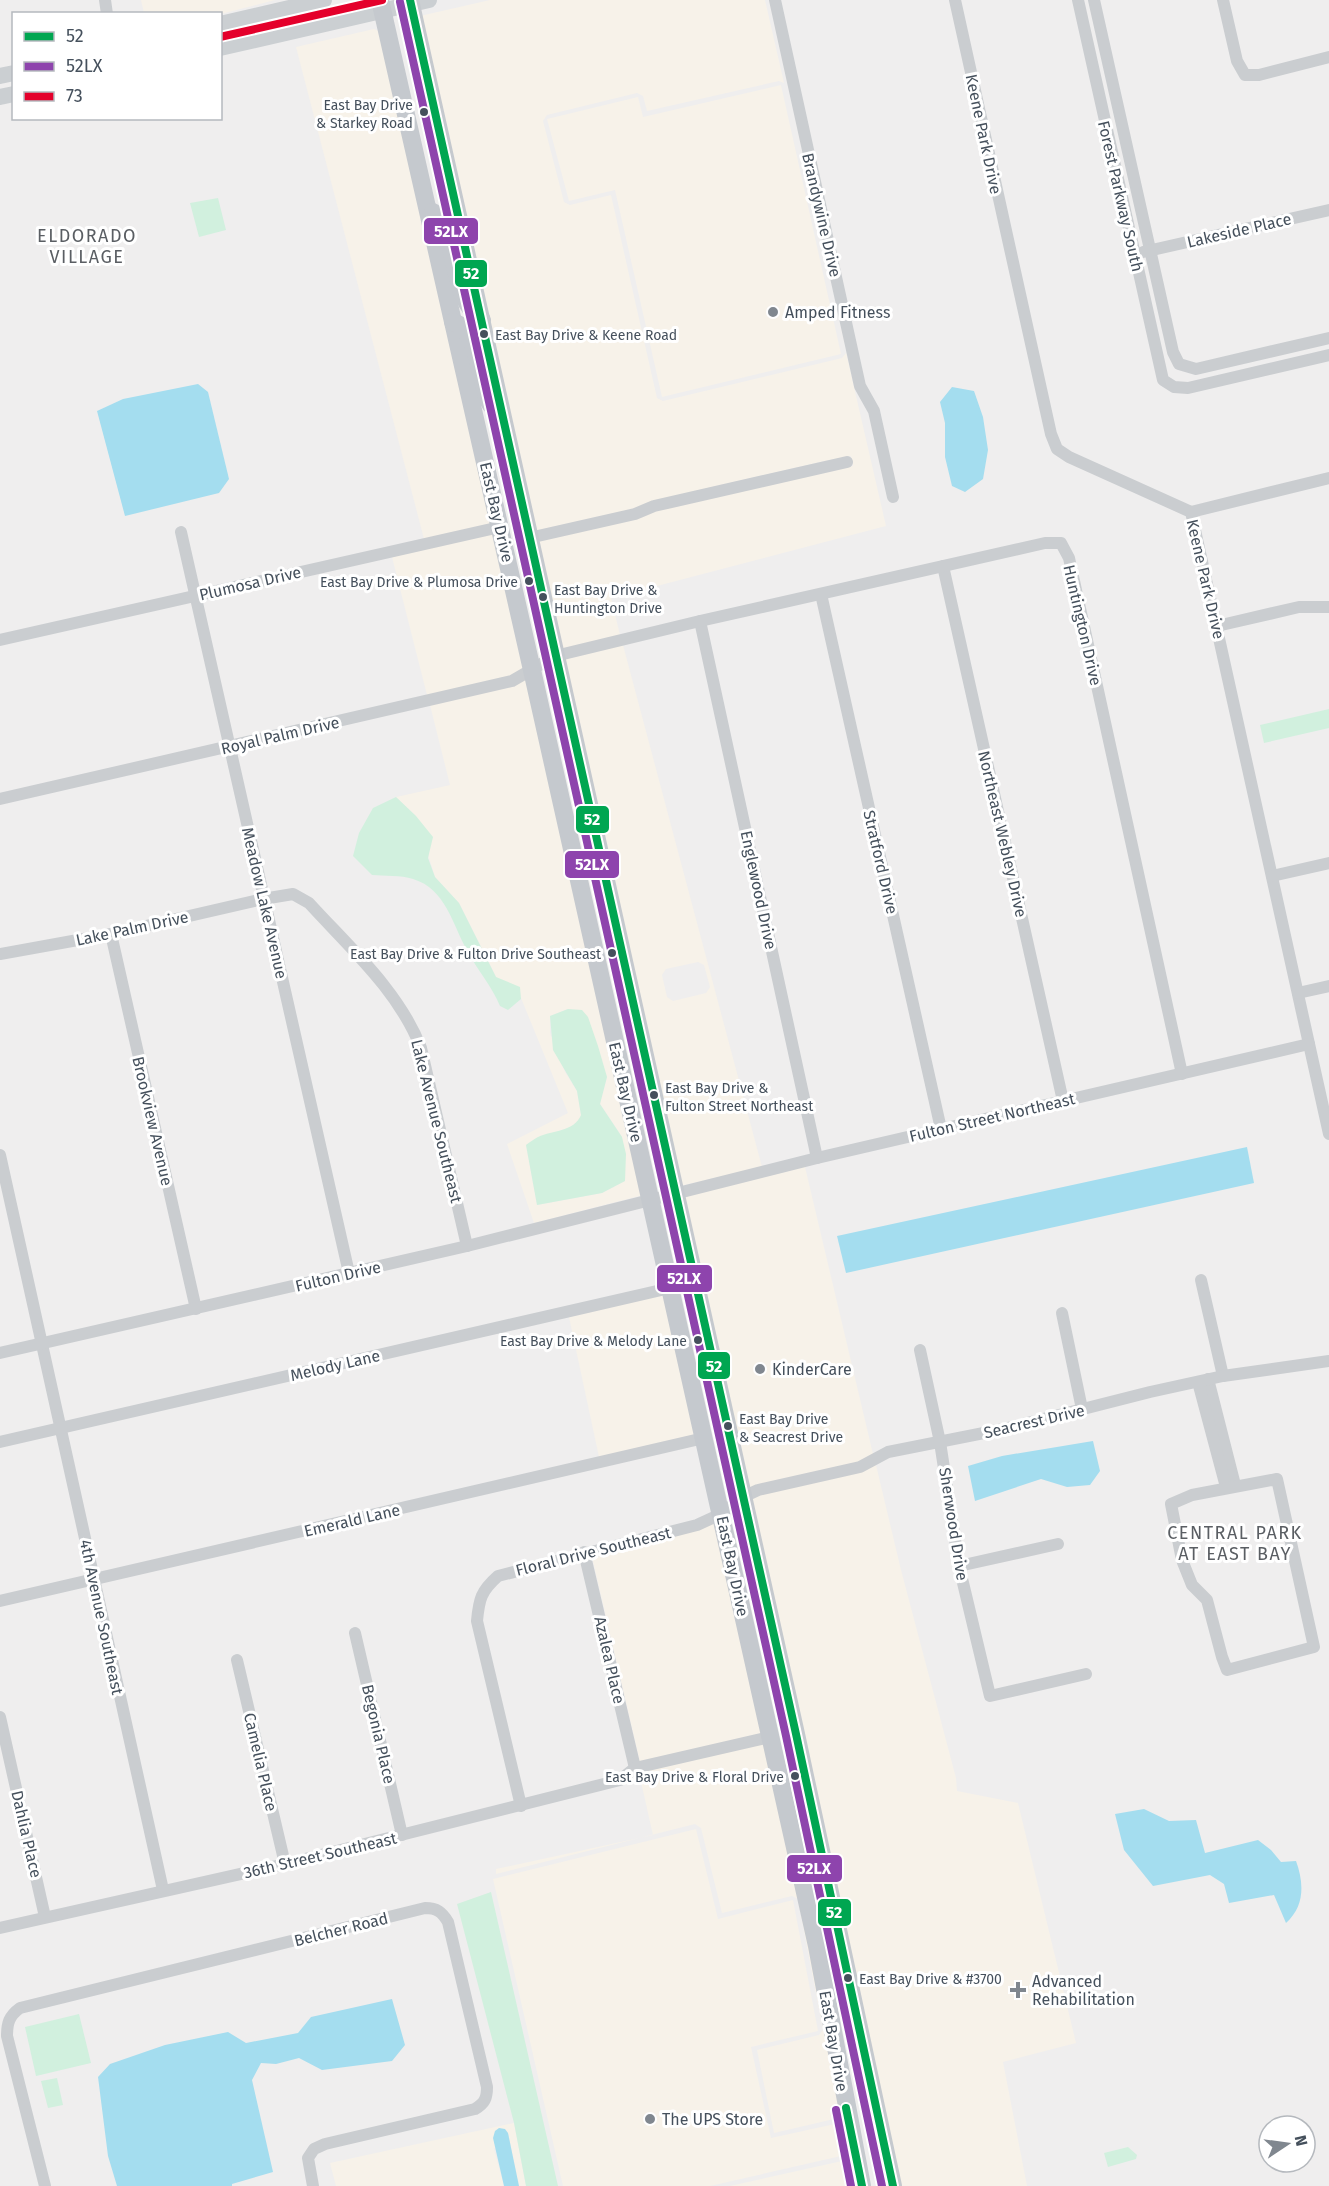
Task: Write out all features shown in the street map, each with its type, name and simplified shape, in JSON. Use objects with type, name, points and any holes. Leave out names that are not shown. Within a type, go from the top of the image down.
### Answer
[{"type":"main road","points":[[222,24],[324,0]]},
{"type":"main road","points":[[222,47],[381,6],[429,0]]},
{"type":"main road","name":"East Bay Drive","points":[[410,2],[793,1720],[894,2186]]},
{"type":"main road","name":"East Bay Drive","points":[[381,6],[500,527],[817,1946],[862,2186]]},
{"type":"main road","points":[[424,198],[450,243],[465,302],[482,320]]},
{"type":"main road","points":[[453,322],[459,324],[471,339],[487,398],[503,417]]},
{"type":"main road","points":[[559,790],[578,815],[595,889],[612,912]]},
{"type":"main road","points":[[590,928],[610,952],[625,1021],[643,1047]]},
{"type":"main road","points":[[759,1684],[793,1720]]},
{"type":"street","name":"Brandywine Drive","points":[[775,0],[860,386],[874,411],[893,497]]},
{"type":"street","name":"Keene Park Drive","points":[[955,0],[1051,434],[1057,448],[1069,457],[1191,512],[1309,1044],[1326,1110],[1329,1134]]},
{"type":"street","name":"Forest Parkway South","points":[[1078,0],[1163,380],[1174,387],[1188,388],[1329,355]]},
{"type":"street","name":"Forest Parkway South","points":[[1094,0],[1149,250],[1173,352],[1179,364],[1196,369],[1329,338]]},
{"type":"street","points":[[1223,0],[1237,61],[1245,75],[1259,75],[1329,57]]},
{"type":"street","name":"Lakeside Place","points":[[1134,254],[1329,210]]},
{"type":"street","points":[[529,538],[636,514],[654,506],[847,462]]},
{"type":"street","points":[[1191,512],[1329,478]]},
{"type":"street","name":"Plumosa Drive","points":[[0,640],[500,527]]},
{"type":"street","name":"Meadow Lake Avenue","points":[[181,532],[349,1273]]},
{"type":"street","name":"Huntington Drive","points":[[555,656],[1045,543],[1061,543],[1069,558],[1182,1074]]},
{"type":"street","name":"Northeast Webley Drive","points":[[943,566],[1062,1101]]},
{"type":"street","name":"Stratford Drive","points":[[821,594],[941,1129]]},
{"type":"street","points":[[1217,626],[1299,607],[1329,607]]},
{"type":"street","name":"Englewood Drive","points":[[700,621],[817,1158]]},
{"type":"street","name":"Royal Palm Drive","points":[[0,800],[512,681],[555,656]]},
{"type":"street","points":[[1272,876],[1329,863]]},
{"type":"street","name":"Lake Avenue Southeast","points":[[263,899],[293,894],[309,903],[397,1000],[412,1025],[421,1048],[467,1246]]},
{"type":"street","name":"Lake Palm Drive","points":[[0,954],[111,934],[263,899]]},
{"type":"street","name":"Brookview Avenue","points":[[111,934],[196,1309]]},
{"type":"street","points":[[1298,993],[1329,986]]},
{"type":"street","name":"Fulton Street Northeast","points":[[675,1193],[1309,1044]]},
{"type":"street","name":"4th Avenue Southeast","points":[[0,1155],[163,1890]]},
{"type":"street","name":"Fulton Drive","points":[[0,1353],[467,1246],[675,1193]]},
{"type":"street","points":[[1201,1280],[1223,1376]]},
{"type":"street","name":"Melody Lane","points":[[0,1442],[670,1288]]},
{"type":"street","points":[[1062,1313],[1082,1409]]},
{"type":"street","name":"Sherwood Drive","points":[[920,1350],[940,1442],[959,1566],[990,1696],[1086,1674]]},
{"type":"street","name":"Seacrest Drive","points":[[743,1497],[758,1490],[860,1467],[888,1452],[1223,1376],[1329,1361]]},
{"type":"street","points":[[1203,1381],[1230,1486]]},
{"type":"street","name":"Emerald Lane","points":[[0,1601],[704,1438]]},
{"type":"street","points":[[1277,1479],[1314,1647],[1227,1670],[1207,1600],[1192,1585],[1182,1560],[1171,1504],[1192,1495],[1230,1486],[1277,1479]]},
{"type":"street","name":"Floral Drive Southeast","points":[[520,1806],[477,1621],[478,1604],[484,1589],[498,1576],[697,1525],[721,1514],[743,1497]]},
{"type":"street","points":[[959,1566],[1058,1544]]},
{"type":"street","name":"Azalea Place","points":[[585,1552],[635,1768]]},
{"type":"street","name":"Begonia Place","points":[[355,1633],[402,1835]]},
{"type":"street","name":"Camelia Place","points":[[237,1660],[285,1864]]},
{"type":"street","name":"Dahlia Place","points":[[0,1716],[45,1917]]},
{"type":"street","name":"36th Street Southeast","points":[[0,1928],[285,1864],[520,1806],[620,1780],[635,1768],[770,1737]]},
{"type":"street","name":"Belcher Road","points":[[45,2186],[7,2036],[12,2013],[20,2008],[425,1908],[435,1908],[443,1913],[448,1922],[487,2087],[487,2096],[483,2104],[475,2109],[326,2144],[314,2149],[308,2158],[313,2186]]},
{"type":"shaded area","points":[[141,0],[275,0],[222,14],[144,12]]},
{"type":"shaded area","points":[[490,0],[765,0],[784,83],[779,81],[647,111],[643,96],[637,93],[547,115],[543,121],[564,202],[570,205],[611,195],[657,398],[663,401],[842,358],[846,353],[830,283],[886,526],[611,598],[620,635],[560,650],[536,541],[853,466],[851,456],[820,462],[653,501],[634,509],[534,531],[420,16]]},
{"type":"shaded area","points":[[374,29],[381,32],[493,523],[424,539],[296,47]]},
{"type":"shaded area","points":[[781,85],[841,354],[662,397],[615,190],[569,201],[547,119],[638,97],[643,117]]},
{"type":"shaded area","points":[[495,533],[526,668],[510,676],[427,695],[392,557]]},
{"type":"shaded area","points":[[623,645],[762,1167],[680,1186],[562,660]],"holes":[[[698,962],[704,965],[710,987],[706,993],[673,1001],[667,997],[662,975],[666,969]]]},
{"type":"shaded area","points":[[528,678],[643,1195],[534,1223],[507,1144],[568,1113],[521,998],[496,977],[459,903],[435,877],[416,816],[396,797],[450,785],[430,705]],"holes":[[[568,1009],[607,1077],[600,1104],[622,1137],[625,1181],[602,1193],[537,1205],[526,1145],[539,1137],[571,1127],[581,1118],[577,1091],[565,1072],[550,1033],[550,1016]]]},
{"type":"shaded area","points":[[805,1167],[873,1454],[858,1462],[747,1489],[682,1197]]},
{"type":"shaded area","points":[[666,1294],[697,1434],[599,1457],[569,1317]]},
{"type":"shaded area","points":[[876,1465],[956,1778],[957,1791],[1018,1803],[1076,2043],[1003,2062],[1027,2186],[901,2186],[750,1500],[760,1495]]},
{"type":"shaded area","points":[[717,1522],[763,1733],[640,1762],[592,1557]]},
{"type":"shaded area","points":[[766,1743],[811,1947],[856,2186],[730,2186],[842,2161],[846,2155],[840,2123],[834,2119],[774,2133],[757,2050],[819,2035],[823,2030],[798,1899],[792,1896],[722,1913],[701,1828],[695,1824],[653,1835],[639,1773]]},
{"type":"shaded area","points":[[696,1829],[718,1919],[793,1900],[818,2031],[751,2047],[771,2138],[835,2124],[841,2156],[710,2186],[563,2186],[493,1879]]},
{"type":"shaded area","points":[[640,1838],[496,1874],[496,1869]]},
{"type":"shaded area","points":[[514,2123],[526,2186],[519,2186],[508,2133],[494,2149],[504,2186],[336,2186],[330,2163]]},
{"type":"green space","points":[[218,198],[226,230],[199,237],[190,203]]},
{"type":"green space","points":[[1329,709],[1329,728],[1264,743],[1260,725]]},
{"type":"green space","points":[[396,797],[433,837],[428,858],[435,877],[459,903],[496,977],[520,987],[521,999],[508,1010],[500,1006],[471,957],[447,909],[433,891],[413,879],[372,875],[353,856],[359,833],[373,808]]},
{"type":"green space","points":[[568,1009],[582,1010],[588,1017],[598,1046],[607,1077],[600,1104],[622,1137],[626,1154],[625,1181],[602,1193],[537,1205],[526,1145],[538,1137],[568,1128],[578,1121],[581,1115],[577,1091],[553,1050],[550,1016]]},
{"type":"green space","points":[[491,1892],[558,2186],[526,2186],[514,2123],[457,1904]]},
{"type":"green space","points":[[79,2014],[91,2063],[36,2076],[25,2027]]},
{"type":"green space","points":[[57,2078],[63,2105],[48,2108],[41,2081]]},
{"type":"green space","points":[[1128,2147],[1137,2155],[1136,2159],[1108,2167],[1104,2153]]},
{"type":"water","points":[[198,384],[208,392],[229,479],[219,493],[125,516],[97,411],[123,399]]},
{"type":"water","points":[[952,387],[974,391],[983,417],[988,450],[983,479],[965,492],[952,486],[945,457],[945,423],[940,402]]},
{"type":"water","points":[[1247,1147],[1254,1183],[846,1273],[837,1236]]},
{"type":"water","points":[[1093,1441],[1100,1471],[1090,1485],[1067,1487],[1041,1479],[975,1501],[968,1466],[1002,1456]]},
{"type":"water","points":[[1144,1809],[1169,1821],[1196,1820],[1205,1853],[1258,1840],[1281,1862],[1296,1861],[1301,1886],[1297,1909],[1286,1923],[1274,1895],[1229,1903],[1224,1884],[1210,1875],[1153,1886],[1124,1850],[1115,1814]]},
{"type":"water","points":[[392,1999],[405,2045],[392,2061],[322,2070],[299,2058],[276,2064],[261,2063],[252,2080],[273,2172],[232,2184],[232,2186],[117,2186],[108,2156],[98,2077],[110,2064],[165,2045],[228,2032],[246,2043],[298,2033],[311,2017]]},
{"type":"water","points":[[499,2128],[505,2129],[508,2133],[519,2186],[504,2186],[493,2138],[495,2131]]},
{"type":"transit line","name":"73","points":[[222,37],[382,0]]},
{"type":"transit line","name":"52","points":[[410,0],[796,1734],[893,2186]]},
{"type":"transit line","name":"52LX","points":[[400,2],[786,1736],[882,2186]]},
{"type":"transit line","name":"52","points":[[846,2108],[862,2186]]},
{"type":"transit line","name":"52LX","points":[[836,2110],[851,2186]]},
{"type":"place","name":"East Bay Drive & Starkey Road","points":[[424,112]]},
{"type":"place","name":"Amped Fitness","points":[[773,312]]},
{"type":"place","name":"East Bay Drive & Keene Road","points":[[484,334]]},
{"type":"place","name":"East Bay Drive & Plumosa Drive","points":[[529,581]]},
{"type":"place","name":"East Bay Drive & Huntington Drive","points":[[543,597]]},
{"type":"place","name":"East Bay Drive & Fulton Drive Southeast","points":[[612,953]]},
{"type":"place","name":"East Bay Drive & Fulton Street Northeast","points":[[654,1095]]},
{"type":"place","name":"East Bay Drive & Melody Lane","points":[[698,1340]]},
{"type":"place","name":"KinderCare","points":[[760,1369]]},
{"type":"place","name":"East Bay Drive & Seacrest Drive","points":[[728,1426]]},
{"type":"place","name":"East Bay Drive & Floral Drive","points":[[795,1776]]},
{"type":"place","name":"East Bay Drive & #3700","points":[[848,1978]]},
{"type":"place","name":"Advanced Rehabilitation","points":[[1018,1990]]},
{"type":"place","name":"The UPS Store","points":[[650,2119]]},
{"type":"district","name":"ELDORADO VILLAGE","points":[[87,246]]},
{"type":"district","name":"CENTRAL PARK AT EAST BAY","points":[[1235,1543]]}]
